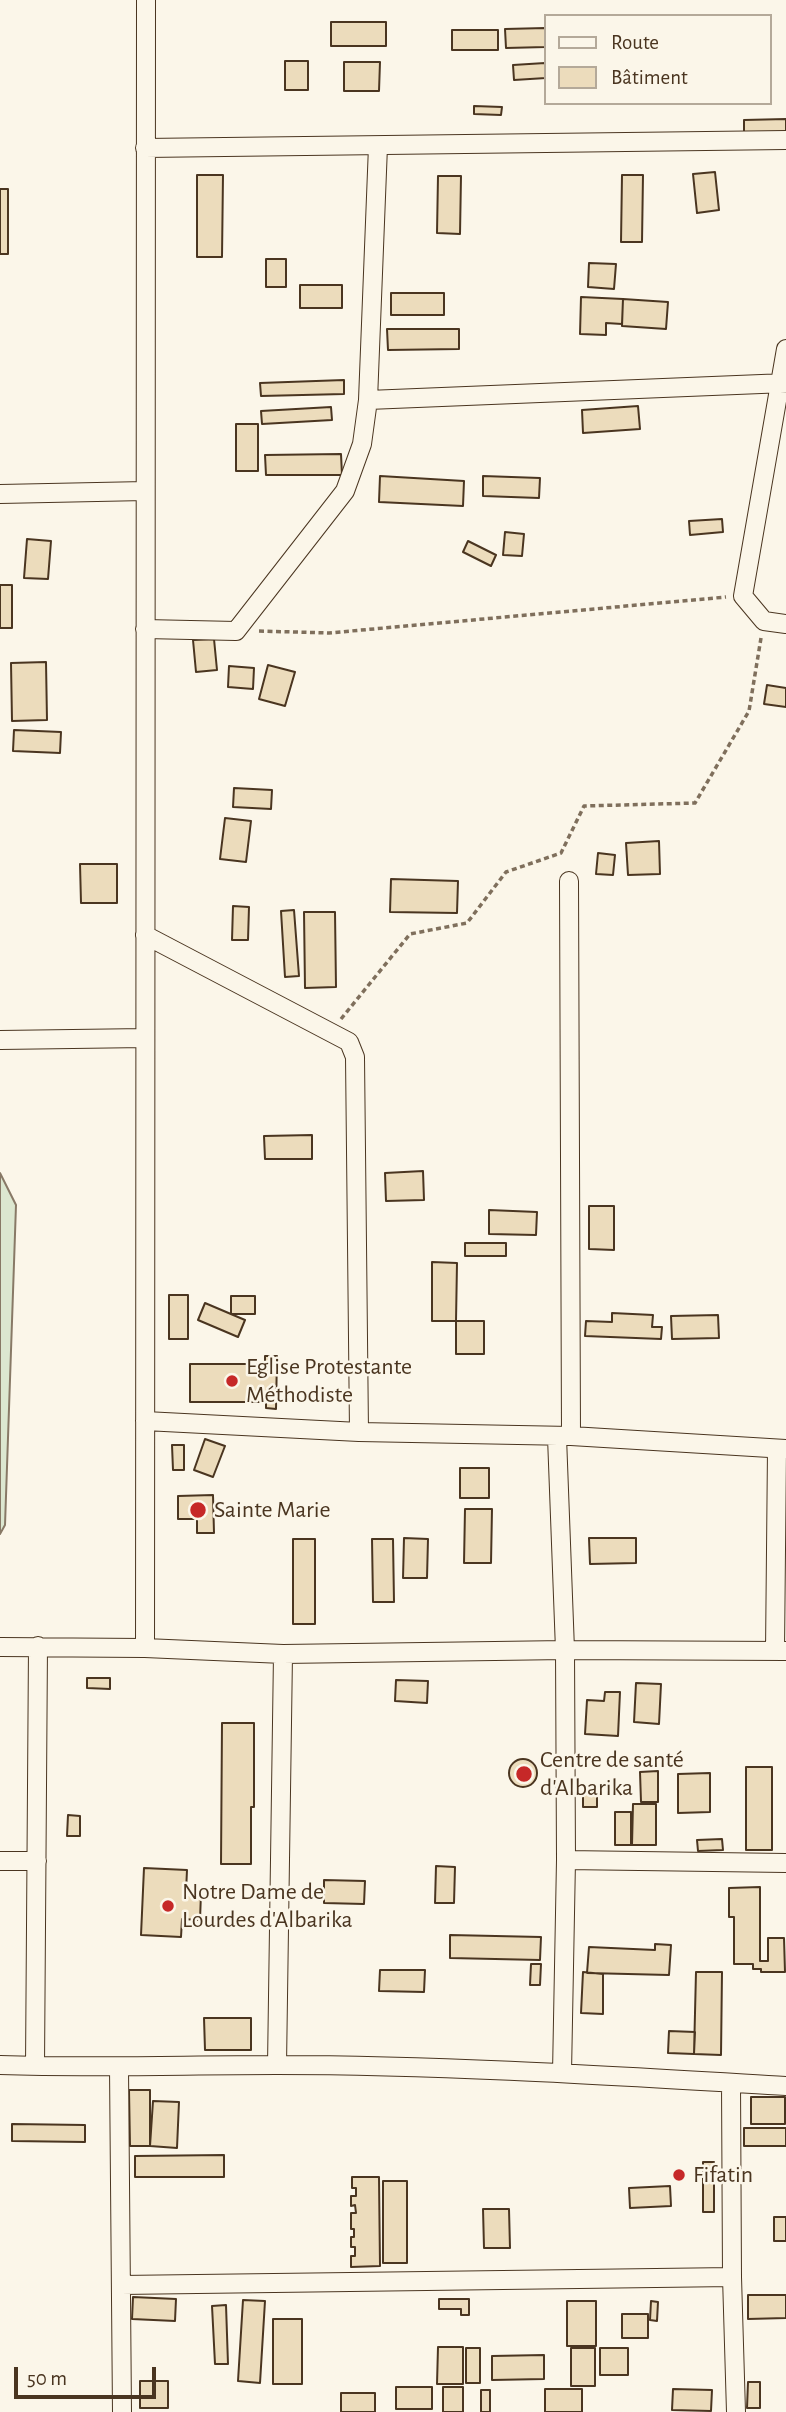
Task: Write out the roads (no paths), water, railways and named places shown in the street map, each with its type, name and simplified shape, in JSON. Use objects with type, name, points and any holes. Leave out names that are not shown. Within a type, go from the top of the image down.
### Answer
[{"type":"street","points":[[145,1648],[146,0]]},
{"type":"street","points":[[145,148],[786,140]]},
{"type":"street","points":[[145,629],[236,631],[345,491],[362,444],[368,400],[377,146]]},
{"type":"street","points":[[786,349],[783,383],[743,596],[764,621],[786,624]]},
{"type":"street","points":[[368,400],[783,383]]},
{"type":"street","points":[[0,494],[145,491]]},
{"type":"street","points":[[562,2073],[566,1860],[564,1436],[569,881]]},
{"type":"street","points":[[145,935],[349,1042],[355,1057],[359,1432]]},
{"type":"street","points":[[0,1040],[145,1038]]},
{"type":"street","points":[[0,1647],[145,1648],[283,1654],[565,1650],[780,1651],[781,1449],[564,1436],[359,1432],[145,1421]]},
{"type":"street","points":[[35,2066],[38,1646]]},
{"type":"street","points":[[277,2065],[283,1654]]},
{"type":"street","points":[[566,1860],[786,1863]]},
{"type":"street","points":[[0,1861],[37,1861]]},
{"type":"street","points":[[0,2065],[277,2065],[562,2073],[786,2086]]},
{"type":"street","points":[[119,2067],[122,2412]]},
{"type":"street","points":[[731,2083],[736,2412]]},
{"type":"street","points":[[121,2285],[732,2277]]},
{"type":"place","name":"Eglise Protestante Méthodiste","points":[[232,1381]]},
{"type":"place","name":"Sainte Marie","points":[[198,1510]]},
{"type":"place","name":"Centre de santé d'Albarika","points":[[524,1774]]},
{"type":"place","name":"Notre Dame de Lourdes d'Albarika","points":[[168,1906]]},
{"type":"place","name":"Fifatin","points":[[679,2175]]}]
